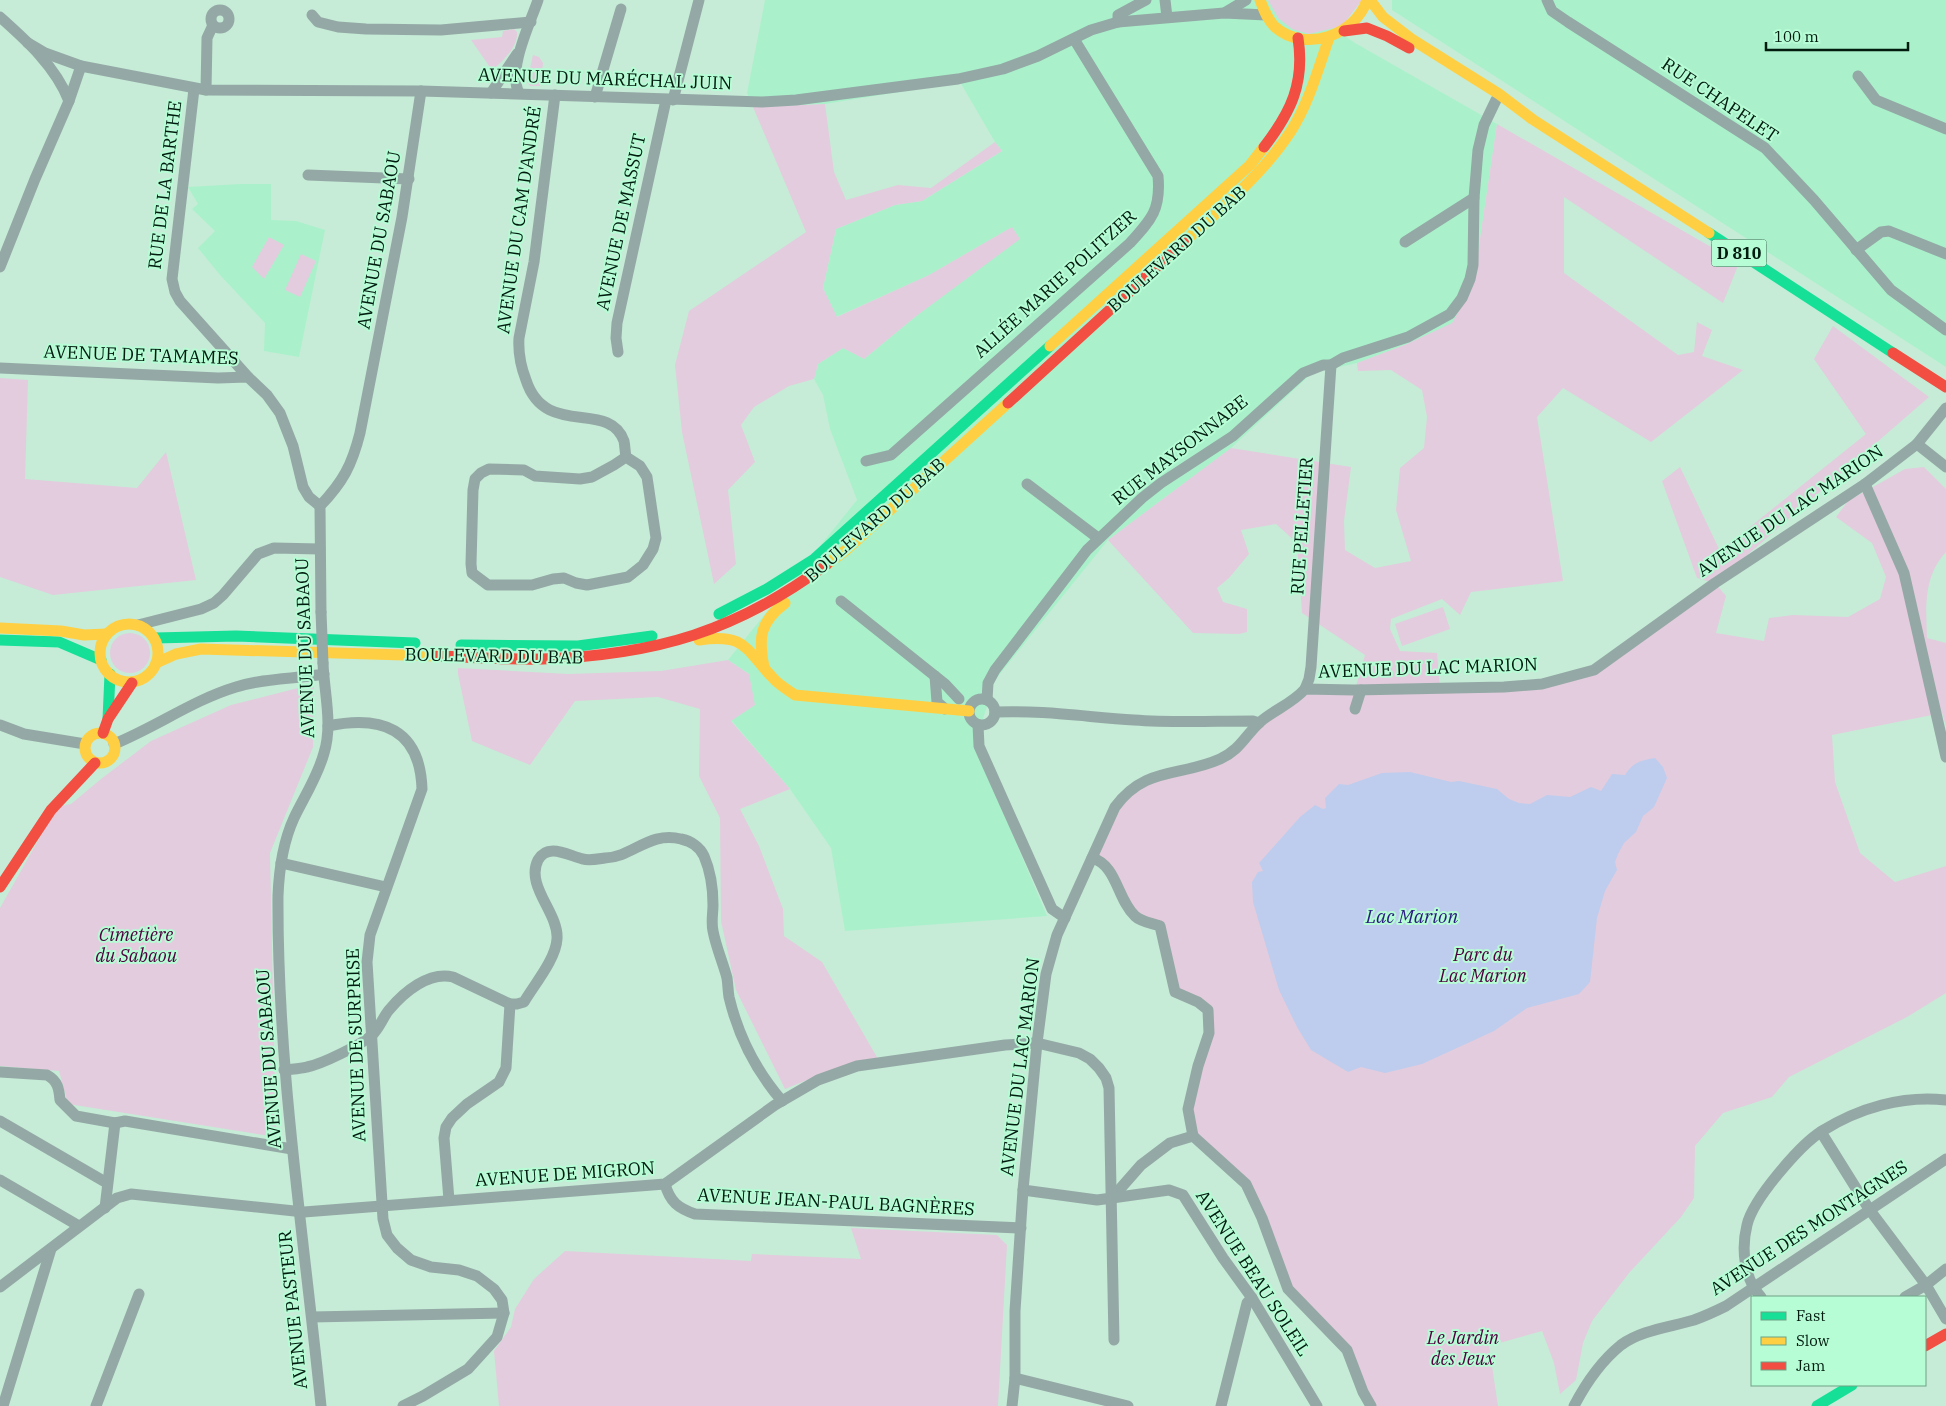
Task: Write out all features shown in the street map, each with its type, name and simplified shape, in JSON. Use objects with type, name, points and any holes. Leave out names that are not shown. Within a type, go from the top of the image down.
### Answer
[{"type":"main road","points":[[1260,0],[1266,15],[1274,25],[1285,33],[1314,41],[1330,38],[1344,31],[1360,17],[1369,0]]},
{"type":"main road","name":"D 810","points":[[1369,0],[1383,17],[1413,40],[1499,94],[1532,119],[1946,387]]},
{"type":"main road","name":"D 810","points":[[1344,31],[1367,28],[1387,36],[1532,119]]},
{"type":"main road","name":"BOULEVARD DU BAB","points":[[448,644],[578,646],[643,638],[681,628],[716,615],[754,598],[787,578],[831,543],[1250,165],[1283,123],[1297,91],[1302,71],[1302,52],[1298,38]]},
{"type":"main road","name":"BOULEVARD DU BAB","points":[[156,663],[176,654],[201,649],[541,659],[583,658],[641,650],[686,640],[774,601],[804,582],[846,550],[1260,173],[1292,130],[1310,94],[1330,38]]},
{"type":"main road","points":[[765,667],[760,650],[761,634],[766,620],[780,607],[806,589],[846,550]]},
{"type":"main road","points":[[108,718],[132,683],[146,676],[156,663],[158,655],[155,638],[148,630],[138,624],[121,624],[106,634],[100,651],[101,660],[105,669],[110,674],[120,681],[132,683]]},
{"type":"main road","points":[[0,628],[61,631],[84,635],[106,634]]},
{"type":"main road","name":"BOULEVARD DU BAB","points":[[155,638],[236,636],[429,644]]},
{"type":"main road","points":[[686,640],[701,641],[713,638],[740,642],[774,679],[796,695],[922,707],[971,707]]},
{"type":"main road","points":[[0,640],[59,642],[101,660]]},
{"type":"main road","points":[[103,733],[108,718],[110,674]]},
{"type":"main road","points":[[941,706],[959,699],[971,707]]},
{"type":"main road","points":[[103,733],[114,744],[112,758],[104,763],[95,762],[86,755],[85,744],[90,736],[94,734],[103,733]]},
{"type":"main road","points":[[0,887],[51,810],[95,762]]},
{"type":"main road","points":[[1926,1345],[1946,1334]]},
{"type":"main road","points":[[1818,1406],[1850,1386]]},
{"type":"street","points":[[519,93],[515,86],[520,50],[538,0]]},
{"type":"street","name":"AVENUE DE MASSUT","points":[[618,352],[616,338],[617,323],[670,100],[699,0]]},
{"type":"street","name":"AVENUE DU MARÉCHAL JUIN","points":[[1118,22],[1118,15],[1146,0]]},
{"type":"street","points":[[1165,0],[1166,17]]},
{"type":"street","name":"AVENUE DU MARÉCHAL JUIN","points":[[1224,13],[1246,0]]},
{"type":"street","name":"RUE CHAPELET","points":[[1547,0],[1552,10],[1568,22],[1765,148],[1814,200],[1891,290],[1946,330]]},
{"type":"street","points":[[596,96],[621,9]]},
{"type":"street","name":"AVENUE DU MARÉCHAL JUIN","points":[[28,43],[45,53],[81,66],[206,90],[519,93],[762,102],[796,100],[958,79],[1014,66],[1052,50],[1091,30],[1118,22],[1224,13],[1266,15]]},
{"type":"street","points":[[312,14],[318,22],[338,27],[366,29],[441,30],[530,22]]},
{"type":"street","points":[[0,17],[28,43],[54,72],[69,101]]},
{"type":"street","points":[[206,90],[207,38],[213,25]]},
{"type":"street","name":"ALLÉE MARIE POLITZER","points":[[866,460],[891,455],[1130,243],[1151,220],[1160,195],[1158,176],[1074,39]]},
{"type":"street","points":[[491,93],[520,50]]},
{"type":"street","points":[[0,267],[69,101],[81,66]]},
{"type":"street","points":[[1858,76],[1876,100],[1946,129]]},
{"type":"street","name":"RUE DE LA BARTHE","points":[[194,89],[172,278],[175,292],[180,301],[248,376]]},
{"type":"street","name":"AVENUE DU SABAOU","points":[[300,1211],[284,1070],[278,895],[281,863],[293,821],[325,752],[328,726],[323,662],[320,506],[334,491],[354,458],[409,179],[421,91]]},
{"type":"street","name":"AVENUE DU CAM D'ANDRÉ","points":[[555,95],[534,262],[519,349],[523,371],[529,391],[540,405],[551,412],[595,419],[608,424],[618,431],[624,441],[626,456]]},
{"type":"street","name":"RUE MAYSONNABE","points":[[987,700],[988,683],[995,670],[1098,538],[1161,483],[1234,436],[1303,373],[1323,365],[1331,365],[1343,358],[1408,337],[1450,314],[1462,298],[1472,272],[1475,238],[1474,198],[1478,150],[1480,136],[1496,100]]},
{"type":"street","points":[[308,175],[409,179]]},
{"type":"street","points":[[1405,242],[1474,198]]},
{"type":"street","points":[[1856,250],[1881,232],[1889,232],[1946,254]]},
{"type":"street","name":"RUE PELLETIER","points":[[1305,689],[1310,679],[1311,667],[1331,365]]},
{"type":"street","name":"AVENUE DE TAMAMES","points":[[0,368],[211,377],[248,376],[267,395],[280,413],[294,446],[303,487],[309,497],[320,506]]},
{"type":"street","name":"AVENUE DU LAC MARION","points":[[1012,1406],[1015,1378],[1015,1311],[1023,1190],[1037,1043],[1050,953],[1056,935],[1115,806],[1132,788],[1154,776],[1205,764],[1220,759],[1234,751],[1259,723],[1297,698],[1305,689],[1361,690],[1504,687],[1542,684],[1594,670],[1715,584],[1865,484],[1917,444],[1946,408]]},
{"type":"street","points":[[1917,444],[1946,467]]},
{"type":"street","points":[[626,456],[640,466],[647,477],[656,538],[653,549],[643,565],[628,577],[587,585],[564,578],[553,579],[532,586],[488,585],[472,573],[473,490],[475,479],[482,473],[489,469],[524,470],[534,476],[580,480],[592,477],[626,456]]},
{"type":"street","points":[[1027,484],[1098,538]]},
{"type":"street","points":[[1865,484],[1904,573],[1946,757]]},
{"type":"street","points":[[138,624],[201,609],[223,595],[258,554],[274,548],[320,549]]},
{"type":"street","points":[[841,601],[945,684],[959,699]]},
{"type":"street","points":[[114,744],[207,697],[236,687],[271,680],[324,674]]},
{"type":"street","points":[[935,676],[941,706]]},
{"type":"street","points":[[1356,709],[1361,690]]},
{"type":"street","points":[[978,725],[990,723],[995,712],[993,705],[987,700],[982,699],[971,707],[971,719],[978,725],[979,746],[1052,909],[1065,918]]},
{"type":"street","points":[[995,712],[1038,712],[1144,721],[1253,721],[1259,723]]},
{"type":"street","name":"AVENUE DE SURPRISE","points":[[328,726],[349,722],[368,723],[389,728],[405,738],[416,756],[421,771],[422,789],[370,935],[367,962],[381,1205],[387,1235],[397,1248],[411,1260],[431,1268],[459,1270],[477,1276],[494,1289],[502,1300],[504,1313]]},
{"type":"street","points":[[0,725],[24,734],[85,744]]},
{"type":"street","points":[[284,1070],[308,1067],[344,1052],[372,1035],[389,1010],[412,988],[424,980],[444,975],[454,977],[510,1004],[524,1002],[554,952],[557,939],[556,926],[536,879],[535,872],[542,855],[551,851],[564,852],[584,859],[611,858],[652,840],[666,837],[682,839],[698,846],[704,855],[710,878],[713,932],[727,981],[731,1004],[748,1050],[756,1065],[782,1101]]},
{"type":"street","points":[[1092,858],[1099,860],[1107,866],[1134,915],[1143,921],[1160,926],[1175,992],[1198,1002],[1208,1010],[1209,1033],[1198,1066],[1188,1109],[1193,1136],[1246,1184],[1262,1218],[1288,1289],[1346,1350],[1363,1392],[1371,1406]]},
{"type":"street","points":[[281,863],[386,887]]},
{"type":"street","points":[[449,1200],[444,1138],[446,1127],[452,1118],[467,1104],[498,1082],[506,1068],[510,1004]]},
{"type":"street","name":"AVENUE DE MIGRON","points":[[0,1287],[116,1198],[132,1194],[300,1211],[665,1184],[782,1101],[818,1080],[857,1066],[1037,1043],[1079,1053],[1095,1064],[1106,1078],[1112,1198],[1114,1340]]},
{"type":"street","points":[[0,1072],[47,1075],[54,1079],[58,1087],[60,1100],[76,1116],[114,1124],[124,1121],[292,1149]]},
{"type":"street","points":[[1757,1293],[1743,1257],[1747,1224],[1761,1197],[1787,1163],[1821,1132],[1860,1112],[1896,1101],[1930,1098],[1946,1100]]},
{"type":"street","points":[[0,1121],[107,1182]]},
{"type":"street","points":[[105,1208],[114,1124]]},
{"type":"street","points":[[1821,1132],[1869,1209],[1926,1286],[1946,1319]]},
{"type":"street","points":[[1112,1198],[1141,1165],[1170,1143],[1193,1136]]},
{"type":"street","name":"AVENUE DES MONTAGNES","points":[[1574,1406],[1588,1380],[1601,1364],[1622,1344],[1640,1335],[1695,1319],[1757,1293],[1869,1209],[1946,1158]]},
{"type":"street","points":[[0,1180],[79,1226]]},
{"type":"street","name":"AVENUE JEAN-PAUL BAGNÈRES","points":[[665,1184],[668,1196],[683,1210],[695,1214],[1021,1228]]},
{"type":"street","name":"AVENUE BEAU SOLEIL","points":[[1023,1190],[1097,1200],[1168,1190],[1183,1195],[1223,1258],[1252,1298],[1317,1406]]},
{"type":"street","name":"AVENUE PASTEUR","points":[[300,1211],[321,1406]]},
{"type":"street","points":[[3,1406],[51,1249]]},
{"type":"street","points":[[1907,1296],[1926,1286],[1946,1269]]},
{"type":"street","points":[[96,1406],[139,1294]]},
{"type":"street","points":[[1221,1406],[1247,1302],[1252,1298]]},
{"type":"street","points":[[312,1317],[504,1313],[497,1337],[468,1369],[423,1396],[402,1406]]},
{"type":"street","points":[[1015,1378],[1128,1406]]},
{"type":"shaded area","points":[[765,0],[1292,0],[1355,43],[1497,124],[1473,286],[1452,324],[1357,363],[1312,373],[1231,448],[1108,540],[995,680],[975,745],[1047,916],[845,931],[831,848],[790,789],[731,720],[749,674],[728,660],[857,500],[830,429],[823,395],[814,379],[818,364],[843,348],[864,359],[915,317],[1012,227],[929,275],[836,317],[823,288],[836,229],[895,205],[922,201],[1002,151],[960,82],[825,104],[753,107],[747,93]]},
{"type":"shaded area","points":[[1392,0],[1946,0],[1946,367],[1392,10]]},
{"type":"shaded area","points":[[271,184],[271,220],[296,221],[325,230],[299,357],[264,351],[265,323],[220,275],[198,248],[215,231],[192,209],[198,204],[188,187]]},
{"type":"green space","points":[[1268,0],[1362,0],[1342,26],[1309,34],[1292,29],[1278,18]]},
{"type":"green space","points":[[514,29],[517,32],[515,43],[505,58],[492,70],[471,40],[502,37],[503,31]]},
{"type":"green space","points":[[533,55],[539,57],[543,63],[540,86],[530,86],[527,82]]},
{"type":"green space","points":[[825,104],[834,172],[846,200],[898,185],[931,188],[995,142],[1002,151],[922,201],[895,205],[836,229],[823,288],[837,317],[929,275],[1012,227],[1020,239],[915,317],[864,359],[843,348],[818,364],[814,379],[789,386],[754,407],[741,425],[755,462],[728,490],[736,564],[714,584],[682,432],[675,365],[689,311],[806,232],[753,107]]},
{"type":"green space","name":"Parc du Lac Marion","points":[[1497,124],[1739,263],[1723,303],[1564,197],[1564,273],[1678,355],[1694,352],[1697,322],[1712,330],[1702,356],[1743,370],[1651,442],[1563,388],[1537,417],[1563,581],[1471,592],[1460,615],[1442,599],[1391,619],[1390,629],[1400,651],[1437,653],[1440,688],[1504,687],[1594,670],[1714,583],[1697,578],[1662,481],[1680,467],[1720,551],[1866,434],[1814,359],[1833,326],[1929,397],[1715,583],[1726,596],[1716,633],[1764,641],[1769,618],[1793,615],[1848,617],[1880,599],[1886,577],[1872,543],[1836,517],[1848,501],[1905,469],[1924,467],[1946,489],[1946,552],[1933,572],[1928,593],[1926,615],[1927,638],[1946,643],[1946,726],[1942,713],[1832,735],[1835,782],[1860,853],[1895,882],[1946,866],[1946,993],[1907,1017],[1789,1077],[1772,1097],[1723,1113],[1695,1146],[1694,1198],[1681,1217],[1629,1273],[1592,1321],[1583,1343],[1576,1380],[1560,1394],[1554,1363],[1542,1331],[1489,1346],[1498,1406],[1371,1406],[1347,1350],[1288,1289],[1246,1184],[1193,1136],[1188,1109],[1208,1010],[1175,992],[1160,926],[1143,921],[1107,866],[1092,858],[1132,788],[1220,759],[1305,689],[1355,690],[1365,655],[1302,613],[1297,543],[1276,524],[1241,530],[1249,554],[1229,578],[1217,588],[1223,602],[1247,609],[1247,632],[1239,634],[1193,633],[1108,540],[1231,448],[1351,467],[1344,521],[1345,550],[1375,568],[1411,561],[1396,510],[1400,468],[1424,448],[1427,417],[1422,390],[1391,370],[1358,371],[1357,363],[1407,344],[1452,323],[1473,286]]},
{"type":"green space","points":[[269,237],[284,245],[264,279],[252,267]]},
{"type":"green space","points":[[301,254],[316,261],[300,297],[285,290]]},
{"type":"green space","points":[[0,378],[28,380],[25,479],[137,488],[166,452],[196,580],[53,595],[0,577]]},
{"type":"green space","points":[[1443,607],[1450,629],[1402,646],[1395,624]]},
{"type":"green space","points":[[134,633],[141,636],[147,642],[150,653],[149,661],[141,670],[134,673],[126,673],[119,670],[111,661],[110,649],[113,642],[122,634]]},
{"type":"green space","points":[[728,660],[749,674],[755,705],[731,721],[790,789],[740,809],[759,846],[783,909],[784,936],[822,962],[878,1059],[839,1067],[785,1089],[736,990],[721,921],[720,818],[699,776],[700,709],[658,697],[575,701],[530,765],[472,741],[458,674],[458,668],[568,674],[661,671]]},
{"type":"green space","name":"Cimetière du Sabaou","points":[[314,684],[313,747],[270,853],[276,1137],[68,1104],[59,1071],[0,1066],[0,908],[57,807],[71,804],[151,741],[231,705]]},
{"type":"green space","points":[[851,1228],[997,1235],[1007,1245],[998,1406],[499,1406],[494,1351],[511,1327],[515,1309],[534,1279],[565,1251],[751,1261],[752,1254],[861,1259]]},
{"type":"water","name":"Lac Marion","points":[[1655,758],[1663,767],[1667,778],[1654,807],[1643,816],[1636,832],[1624,843],[1618,854],[1615,862],[1617,870],[1605,891],[1597,918],[1590,982],[1579,994],[1527,1008],[1494,1031],[1422,1064],[1385,1073],[1361,1067],[1348,1072],[1311,1050],[1297,1027],[1279,990],[1253,902],[1252,882],[1258,872],[1263,871],[1259,863],[1300,817],[1315,805],[1323,809],[1326,808],[1325,798],[1339,784],[1348,785],[1382,773],[1410,772],[1451,782],[1459,781],[1497,789],[1509,799],[1519,803],[1530,804],[1547,795],[1570,797],[1591,787],[1601,791],[1612,774],[1625,775],[1637,763]]},
{"type":"traffic: fast","points":[[1709,233],[1893,353]]},
{"type":"traffic: fast","points":[[719,614],[767,589],[813,560],[1050,346]]},
{"type":"traffic: fast","points":[[155,638],[236,636],[415,643]]},
{"type":"traffic: fast","points":[[461,645],[578,646],[652,636]]},
{"type":"traffic: fast","points":[[0,640],[59,642],[101,660]]},
{"type":"traffic: fast","points":[[108,719],[110,674]]},
{"type":"traffic: fast","points":[[1817,1406],[1850,1386]]},
{"type":"traffic: slow","points":[[1260,0],[1268,18],[1275,27],[1287,35],[1300,39],[1328,37],[1341,31],[1361,13],[1367,0]]},
{"type":"traffic: slow","points":[[1370,0],[1383,17],[1413,40],[1499,94],[1532,119],[1709,233]]},
{"type":"traffic: slow","points":[[1185,241],[1242,189],[1280,147],[1303,109],[1329,38]]},
{"type":"traffic: slow","points":[[1050,346],[1250,165],[1264,147]]},
{"type":"traffic: slow","points":[[827,564],[846,550],[1008,403]]},
{"type":"traffic: slow","points":[[764,667],[761,647],[763,631],[770,617],[785,603]]},
{"type":"traffic: slow","points":[[129,624],[140,626],[150,632],[156,642],[158,653],[156,664],[150,674],[140,680],[129,682],[118,680],[108,674],[102,664],[100,653],[102,642],[108,632],[118,626],[129,624]]},
{"type":"traffic: slow","points":[[0,628],[61,631],[84,635],[106,634]]},
{"type":"traffic: slow","points":[[699,640],[715,638],[736,641],[750,651],[775,681],[795,695],[969,711]]},
{"type":"traffic: slow","points":[[156,663],[176,654],[201,649],[437,656]]},
{"type":"traffic: slow","points":[[100,733],[111,737],[115,748],[111,759],[100,763],[89,759],[85,748],[89,737],[100,733]]},
{"type":"traffic: jam","points":[[1344,31],[1367,28],[1409,48]]},
{"type":"traffic: jam","points":[[1264,147],[1282,122],[1294,96],[1299,69],[1298,38]]},
{"type":"traffic: jam","points":[[1008,403],[1185,241]]},
{"type":"traffic: jam","points":[[1893,353],[1946,387]]},
{"type":"traffic: jam","points":[[437,656],[503,659],[584,657],[659,645],[694,635],[761,607],[827,564]]},
{"type":"traffic: jam","points":[[103,733],[108,719],[132,683]]},
{"type":"traffic: jam","points":[[0,887],[51,810],[95,763]]},
{"type":"traffic: jam","points":[[1926,1345],[1946,1334]]},
{"type":"park label","name":"Le Jardin des Jeux","points":[[1463,1348]]}]
